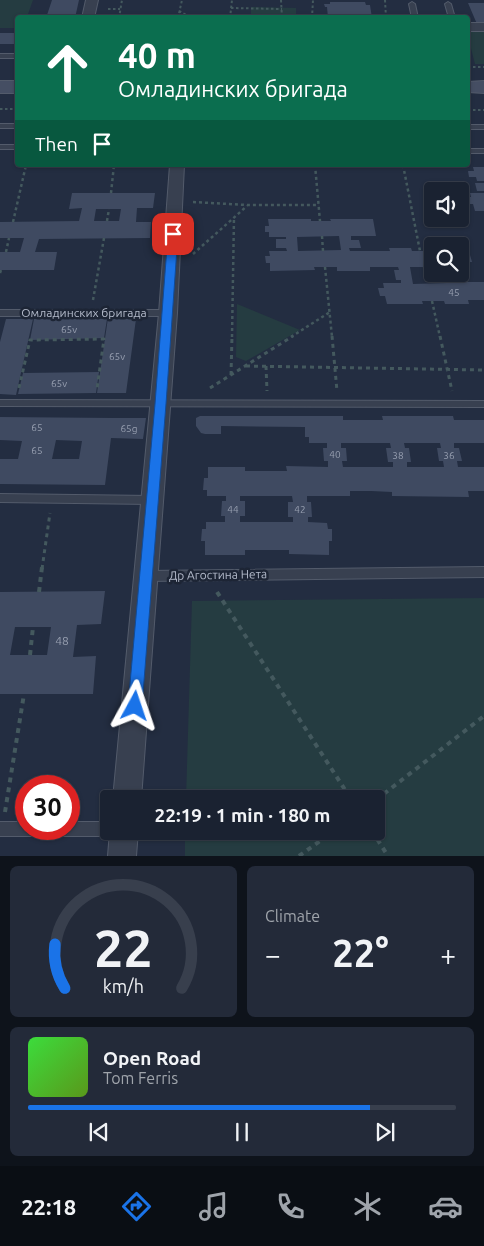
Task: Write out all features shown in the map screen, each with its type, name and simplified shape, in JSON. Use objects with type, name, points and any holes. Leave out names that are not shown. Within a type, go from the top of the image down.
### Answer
[{"type":"street","points":[[89,15],[92,0]]},
{"type":"street","points":[[470,27],[484,27]]},
{"type":"street","points":[[0,87],[15,87]]},
{"type":"street","points":[[470,87],[484,87]]},
{"type":"street","points":[[128,790],[151,500],[161,404],[177,167]]},
{"type":"street","points":[[122,856],[123,840]]},
{"type":"lane","points":[[412,4],[414,15]]},
{"type":"lane","points":[[448,4],[451,15]]},
{"type":"lane","points":[[0,56],[15,56]]},
{"type":"lane","points":[[0,126],[15,126]]},
{"type":"lane","points":[[470,127],[484,127]]},
{"type":"lane","points":[[0,147],[15,147]]},
{"type":"lane","points":[[470,151],[484,151]]},
{"type":"lane","name":"Омладинских бригада","points":[[0,313],[168,313]]},
{"type":"lane","points":[[0,403],[484,404]]},
{"type":"lane","points":[[0,498],[151,500]]},
{"type":"lane","name":"Др Агостина Нета","points":[[146,576],[484,572]]},
{"type":"lane","points":[[1,830],[100,829]]},
{"type":"path","points":[[120,15],[122,0]]},
{"type":"path","points":[[178,15],[182,0]]},
{"type":"path","points":[[230,15],[232,0]]},
{"type":"path","points":[[281,0],[282,15]]},
{"type":"path","points":[[312,15],[313,0]]},
{"type":"path","points":[[385,0],[386,15]]},
{"type":"path","points":[[231,8],[282,9]]},
{"type":"path","points":[[179,11],[186,15]]},
{"type":"path","points":[[470,67],[484,67]]},
{"type":"path","points":[[0,109],[15,109]]},
{"type":"path","points":[[470,110],[484,110]]},
{"type":"path","points":[[14,222],[26,167]]},
{"type":"path","points":[[111,193],[114,167]]},
{"type":"path","points":[[315,167],[320,221]]},
{"type":"path","points":[[402,167],[420,251]]},
{"type":"path","points":[[175,201],[247,205],[318,205]]},
{"type":"path","points":[[193,254],[247,205]]},
{"type":"path","points":[[107,221],[108,209]]},
{"type":"path","points":[[231,374],[234,217]]},
{"type":"path","points":[[322,236],[323,250]]},
{"type":"path","points":[[6,252],[9,238]]},
{"type":"path","points":[[91,313],[104,238]]},
{"type":"path","points":[[325,267],[338,404]]},
{"type":"path","points":[[432,301],[455,404]]},
{"type":"path","points":[[208,389],[330,312]]},
{"type":"path","points":[[17,396],[30,340],[104,339],[96,396]]},
{"type":"path","points":[[245,366],[484,370]]},
{"type":"path","points":[[266,366],[267,404]]},
{"type":"path","points":[[38,592],[53,498]]},
{"type":"path","points":[[206,575],[345,790]]},
{"type":"path","points":[[30,655],[33,627]]},
{"type":"path","points":[[1,830],[24,694]]},
{"type":"path","points":[[385,793],[484,716]]},
{"type":"path","points":[[299,856],[321,840]]},
{"type":"path","points":[[378,840],[388,856]]},
{"type":"green space","points":[[0,0],[33,0],[28,15],[15,15],[15,28],[0,28]]},
{"type":"green space","points":[[251,7],[296,8],[296,15],[251,15]]},
{"type":"green space","points":[[470,29],[484,29],[484,64],[475,64],[470,45]]},
{"type":"green space","points":[[237,304],[300,330],[246,361],[236,357]]},
{"type":"green space","points":[[484,598],[484,856],[185,856],[185,840],[385,840],[385,790],[186,790],[192,601]]},
{"type":"building","points":[[52,0],[79,0],[76,15],[47,15]]},
{"type":"building","points":[[330,2],[365,2],[366,5],[370,5],[372,15],[328,15],[327,7],[324,4],[330,4]]},
{"type":"building","points":[[468,3],[484,3],[484,24],[477,24]]},
{"type":"building","points":[[0,33],[15,33],[15,44],[0,44]]},
{"type":"building","points":[[473,167],[484,167],[484,181],[477,181],[476,177],[469,177],[468,171],[474,171]]},
{"type":"building","points":[[475,183],[484,183],[484,191],[477,191]]},
{"type":"building","points":[[72,193],[155,193],[153,208],[137,208],[136,222],[151,222],[150,238],[39,239],[35,252],[57,252],[54,270],[0,270],[0,252],[20,252],[24,238],[0,238],[0,222],[79,221],[82,208],[69,209]],"holes":[[[96,209],[121,209],[119,221],[94,221]]]},
{"type":"building","points":[[470,193],[484,193],[484,211],[475,211],[473,204],[469,204],[469,197],[471,197]]},
{"type":"building","points":[[268,219],[331,221],[330,219],[373,219],[376,236],[351,236],[351,240],[359,240],[361,248],[349,248],[350,251],[390,251],[389,248],[411,248],[412,251],[424,251],[424,267],[410,267],[413,284],[484,282],[484,300],[468,300],[469,304],[445,304],[444,301],[422,301],[423,304],[387,304],[385,296],[380,296],[378,288],[384,288],[383,283],[401,283],[401,280],[396,280],[394,270],[399,270],[398,267],[370,267],[370,271],[337,271],[337,267],[314,267],[315,270],[270,271],[270,263],[266,263],[265,256],[270,256],[269,251],[287,251],[286,248],[276,248],[276,239],[286,239],[286,237],[269,237],[269,232],[265,232],[265,226],[269,226]],"holes":[[[339,236],[341,250],[298,251],[297,237]]]},
{"type":"building","points":[[108,318],[136,319],[126,393],[97,393]]},
{"type":"building","points":[[6,319],[33,319],[16,395],[0,394],[0,342]]},
{"type":"building","points":[[34,319],[107,319],[104,338],[30,340]]},
{"type":"building","points":[[99,372],[96,393],[18,394],[23,373]]},
{"type":"building","points":[[200,416],[343,416],[343,420],[383,420],[382,416],[453,416],[454,420],[484,420],[484,443],[454,443],[454,448],[459,448],[462,461],[457,461],[458,467],[484,467],[484,491],[468,491],[469,497],[392,496],[392,492],[371,491],[350,491],[350,496],[307,496],[307,502],[311,502],[312,517],[308,517],[308,522],[327,523],[328,529],[332,529],[332,541],[329,541],[329,555],[289,554],[289,550],[245,550],[245,555],[205,555],[205,541],[201,541],[202,529],[206,529],[206,522],[225,522],[225,516],[221,516],[222,501],[226,501],[226,496],[207,496],[207,490],[203,490],[204,478],[208,478],[208,467],[245,467],[245,471],[287,471],[286,466],[328,467],[328,461],[324,461],[323,448],[327,448],[327,443],[309,443],[309,437],[305,437],[305,427],[221,426],[221,434],[205,434],[201,433],[196,426],[196,418]],"holes":[[[341,443],[390,443],[391,448],[386,448],[388,462],[393,462],[393,467],[343,467],[342,461],[347,461],[346,448],[341,448]],[[404,443],[440,443],[441,448],[437,448],[439,461],[443,461],[444,467],[407,467],[407,462],[411,462],[409,448],[405,448]],[[240,496],[292,496],[293,502],[288,502],[288,517],[293,517],[293,522],[240,522],[240,516],[245,516],[245,501],[240,501]]]},
{"type":"building","points":[[0,417],[146,418],[143,439],[111,438],[105,485],[0,484],[0,459],[18,459],[22,441],[0,440]],"holes":[[[56,440],[82,441],[79,459],[52,459]]]},
{"type":"building","points":[[105,591],[101,624],[77,625],[73,657],[96,656],[93,694],[0,694],[0,592]],"holes":[[[15,627],[51,627],[47,655],[10,655]]]},
{"type":"route","points":[[135,706],[151,500],[161,404],[173,234]]}]
